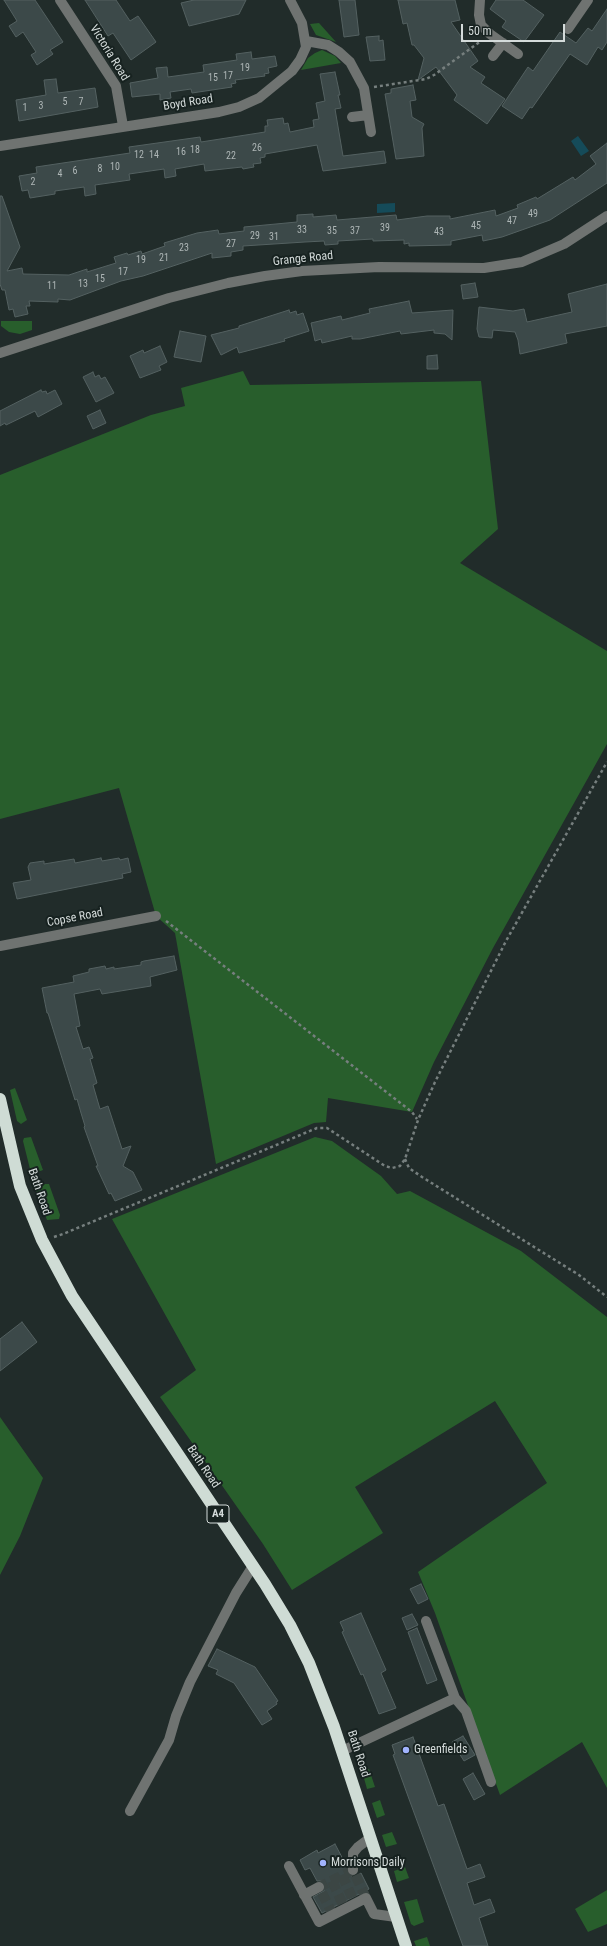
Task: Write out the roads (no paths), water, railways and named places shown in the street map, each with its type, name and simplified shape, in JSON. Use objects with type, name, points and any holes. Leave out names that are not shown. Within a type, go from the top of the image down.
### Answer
[{"type":"highway","name":"Bath Road","points":[[0,1099],[3,1126],[20,1186],[42,1240],[72,1296],[254,1566],[290,1625],[309,1663],[342,1751],[406,1946]]},
{"type":"street","name":"Victoria Road","points":[[60,0],[116,86],[123,126]]},
{"type":"street","points":[[290,0],[302,23],[306,41],[328,45],[350,62],[364,88],[371,132]]},
{"type":"street","points":[[480,0],[479,15],[482,25],[490,34],[518,54]]},
{"type":"street","points":[[568,30],[588,0]]},
{"type":"street","name":"Boyd Road","points":[[0,146],[219,112],[239,107],[259,98],[292,71],[300,60],[306,47],[306,41]]},
{"type":"street","points":[[493,56],[503,43]]},
{"type":"street","points":[[352,117],[368,115]]},
{"type":"street","name":"Grange Road","points":[[0,353],[169,298],[258,278],[302,271],[379,266],[484,268],[522,262],[564,244],[607,216]]},
{"type":"street","name":"Copse Road","points":[[0,946],[156,916]]},
{"type":"street","points":[[130,1811],[169,1740],[176,1716],[190,1682],[236,1593],[254,1566]]},
{"type":"street","points":[[426,1621],[455,1698],[466,1711],[490,1782]]},
{"type":"street","points":[[342,1751],[455,1698]]},
{"type":"street","points":[[353,1870],[353,1853],[370,1838]]},
{"type":"street","points":[[289,1866],[318,1922],[366,1898],[374,1914],[396,1917]]},
{"type":"street","points":[[304,1895],[319,1887]]},
{"type":"water","points":[[578,136],[589,151],[581,156],[571,141]]},
{"type":"water","points":[[395,203],[395,212],[377,213],[377,204]]},
{"type":"tunnel","points":[[333,1915],[319,1887],[353,1870],[366,1898]]},
{"type":"tunnel","points":[[342,1875],[355,1904]]},
{"type":"tunnel","points":[[332,1881],[345,1909]]},
{"type":"place","name":"Greenfields","points":[[406,1750]]},
{"type":"place","name":"Morrisons Daily","points":[[323,1863]]}]
